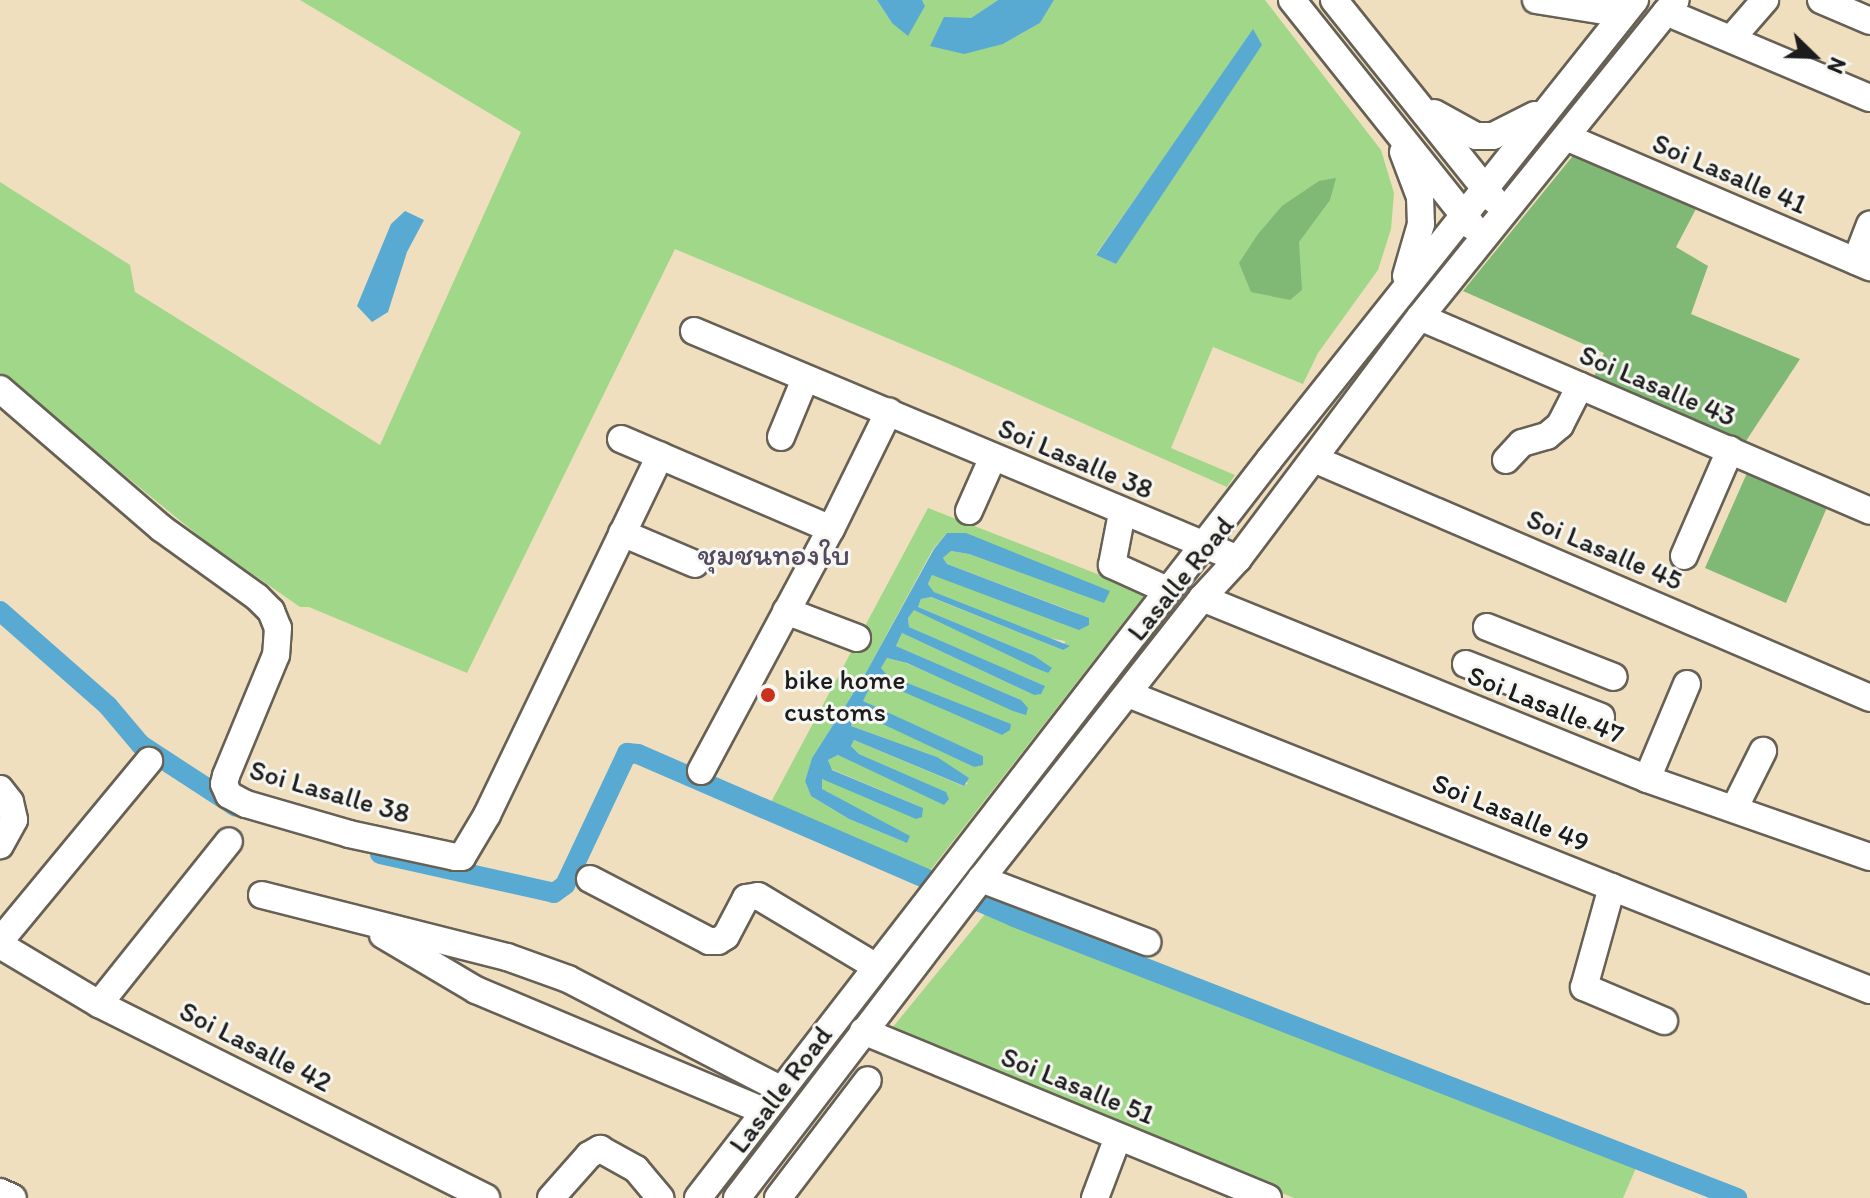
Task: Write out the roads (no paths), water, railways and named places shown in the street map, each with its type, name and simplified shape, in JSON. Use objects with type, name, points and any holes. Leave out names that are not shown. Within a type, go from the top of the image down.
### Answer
[{"type":"street","points":[[1292,0],[1483,239]]},
{"type":"street","points":[[1334,0],[1505,212]]},
{"type":"street","points":[[1536,0],[1629,7]]},
{"type":"street","points":[[1731,39],[1765,0]]},
{"type":"street","points":[[1821,0],[1870,21]]},
{"type":"street","points":[[1671,6],[1731,39],[1870,98]]},
{"type":"street","name":"Lasalle Road","points":[[737,1198],[981,879],[1202,598],[1238,559],[1420,317],[1671,6]]},
{"type":"street","name":"Lasalle Road","points":[[698,1198],[1201,546],[1629,7]]},
{"type":"street","points":[[1396,78],[1439,117],[1476,136],[1493,136],[1518,127],[1542,110],[1566,86]]},
{"type":"street","points":[[1379,111],[1411,171],[1420,197],[1421,224],[1406,278],[1384,314]]},
{"type":"street","name":"Soi Lasalle 41","points":[[1566,137],[1863,264]]},
{"type":"street","points":[[1863,264],[1870,225]]},
{"type":"street","name":"Soi Lasalle 43","points":[[1420,317],[1870,511]]},
{"type":"street","name":"Soi Lasalle 38","points":[[694,331],[889,411],[1122,513],[1238,559]]},
{"type":"street","points":[[781,437],[805,379]]},
{"type":"street","points":[[1506,460],[1522,443],[1547,436],[1560,425],[1580,386]]},
{"type":"street","name":"Soi Lasalle 38","points":[[0,389],[161,528],[257,597],[271,611],[278,628],[276,655],[224,784],[229,795],[246,804],[349,834],[462,857],[487,815],[660,455]]},
{"type":"street","points":[[701,771],[831,529],[889,411]]},
{"type":"street","points":[[621,439],[831,529]]},
{"type":"street","points":[[1684,556],[1730,450]]},
{"type":"street","points":[[969,511],[993,457]]},
{"type":"street","name":"Soi Lasalle 45","points":[[1269,460],[1306,469],[1870,698]]},
{"type":"street","points":[[1122,513],[1112,565],[1167,590]]},
{"type":"street","points":[[622,533],[695,564]]},
{"type":"street","name":"Soi Lasalle 47","points":[[1202,598],[1647,779],[1734,809],[1867,847]]},
{"type":"street","points":[[786,611],[857,638]]},
{"type":"street","points":[[1487,627],[1614,677]]},
{"type":"street","points":[[1531,732],[1562,657]]},
{"type":"street","points":[[1466,664],[1601,717]]},
{"type":"street","points":[[1647,779],[1687,684]]},
{"type":"street","name":"Soi Lasalle 49","points":[[1128,694],[1870,990]]},
{"type":"street","points":[[1734,809],[1763,751]]},
{"type":"street","points":[[0,943],[149,761]]},
{"type":"street","points":[[0,789],[10,802],[14,820],[0,845]]},
{"type":"street","points":[[99,1004],[229,841]]},
{"type":"street","points":[[590,879],[709,941],[718,941],[726,936],[746,898],[758,896],[875,966]]},
{"type":"street","points":[[981,879],[1147,942]]},
{"type":"street","points":[[1612,887],[1584,987],[1664,1021]]},
{"type":"street","points":[[262,895],[365,924],[507,957],[568,979],[780,1089]]},
{"type":"street","points":[[365,924],[476,990],[764,1111]]},
{"type":"street","name":"Soi Lasalle 42","points":[[0,943],[99,1004],[486,1198]]},
{"type":"street","points":[[616,1047],[631,1012]]},
{"type":"street","name":"Soi Lasalle 51","points":[[863,1031],[1268,1198]]},
{"type":"street","points":[[778,1198],[868,1080]]},
{"type":"street","points":[[1095,1198],[1118,1137]]},
{"type":"street","points":[[551,1198],[589,1155],[600,1149],[636,1169],[660,1198]]},
{"type":"street","points":[[0,1192],[13,1198]]},
{"type":"water","points":[[877,0],[922,0],[925,6],[908,36],[892,23]]},
{"type":"water","points":[[998,0],[1054,0],[1040,23],[1003,44],[964,54],[930,46],[944,17],[971,18]]},
{"type":"water","points":[[1253,29],[1262,45],[1116,264],[1096,255]]},
{"type":"water","points":[[405,211],[424,220],[407,252],[388,312],[372,322],[357,306],[391,224]]},
{"type":"water","points":[[947,533],[966,533],[1110,591],[1104,603],[969,554],[951,551],[943,558],[947,564],[1089,618],[1089,625],[1079,630],[932,575],[928,584],[934,592],[1070,646],[1063,650],[931,597],[921,599],[918,607],[1033,655],[1052,668],[1048,673],[1033,667],[914,610],[908,618],[909,627],[1045,686],[1041,694],[1034,695],[902,633],[896,646],[1021,700],[1028,708],[1026,715],[1013,711],[907,663],[887,658],[881,668],[887,675],[1011,724],[1010,730],[1002,735],[874,679],[863,701],[983,756],[983,765],[974,767],[855,711],[851,726],[937,757],[969,778],[964,786],[854,740],[851,746],[859,754],[946,792],[949,799],[944,805],[838,755],[828,760],[832,770],[923,808],[922,817],[916,819],[822,779],[822,789],[910,836],[907,843],[849,819],[811,796],[805,781],[812,758],[863,678],[934,549]]},
{"type":"waterway","points":[[0,611],[108,706],[141,745],[236,807]]},
{"type":"waterway","points":[[380,854],[554,893],[565,885],[627,753],[638,754],[1014,917],[1737,1198]]},
{"type":"place","name":"bike home customs","points":[[768,695]]},
{"type":"district","name":"ชุมชนทองใบ","points":[[774,555]]}]
